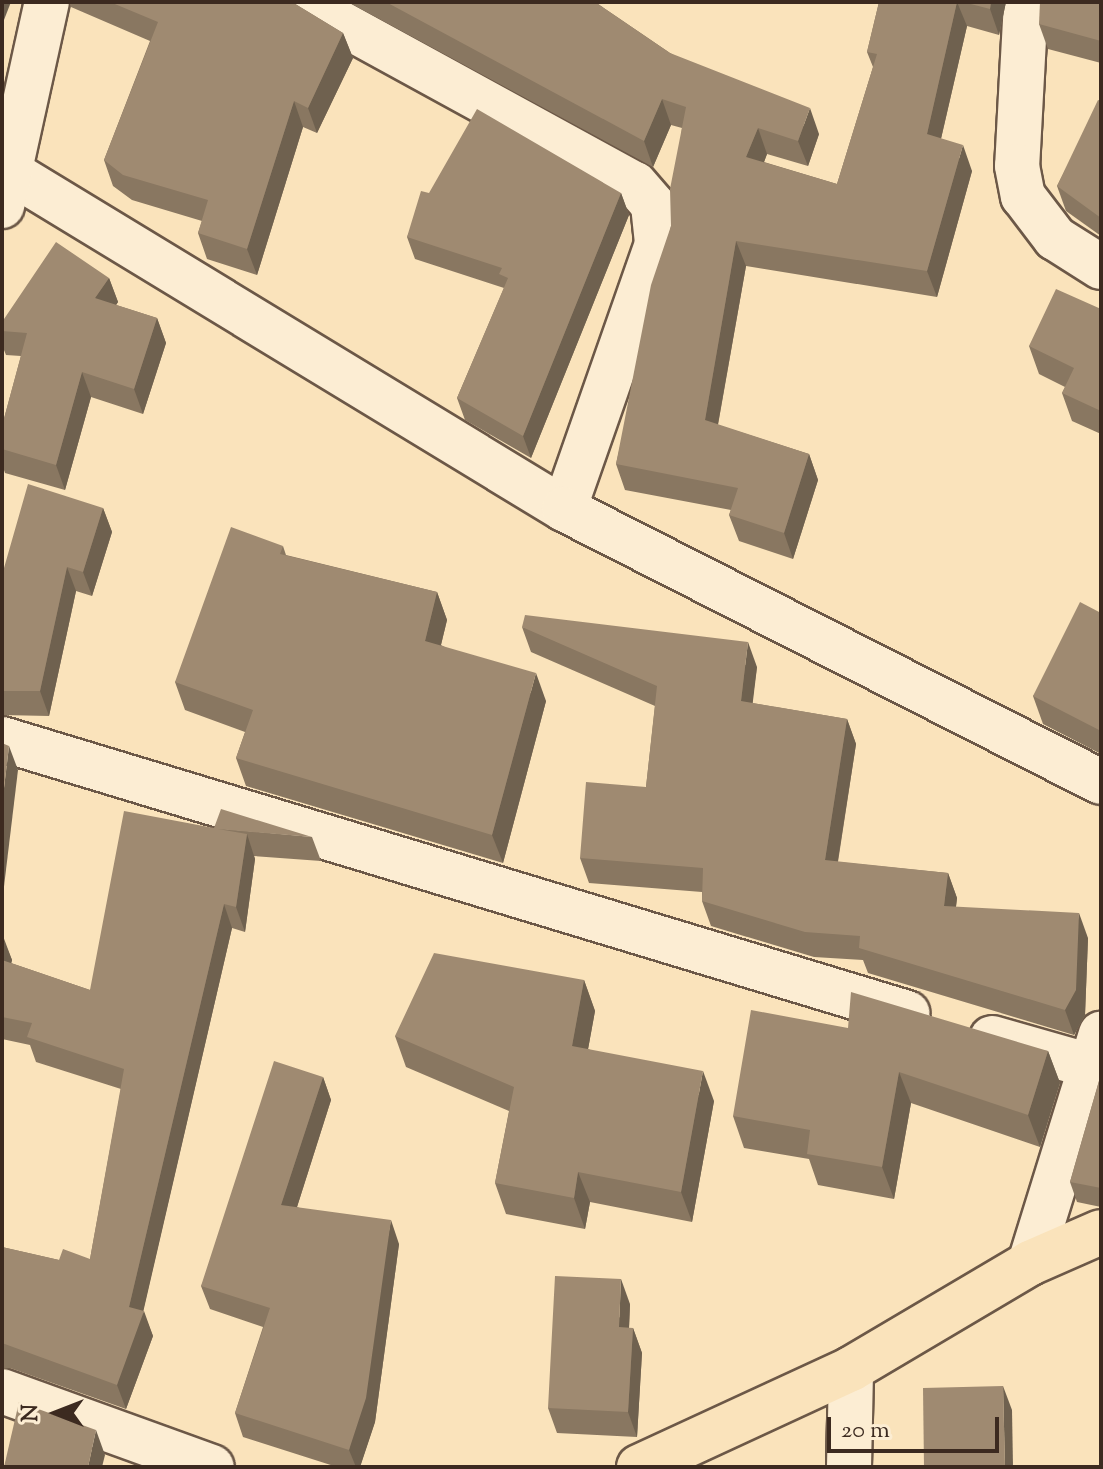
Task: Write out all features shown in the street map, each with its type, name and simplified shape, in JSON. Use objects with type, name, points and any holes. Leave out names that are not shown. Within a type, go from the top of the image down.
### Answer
[{"type":"main road","points":[[639,1467],[851,1369],[1030,1263],[1101,1232]]},
{"type":"street","points":[[47,2],[6,189],[564,509],[1101,782]]},
{"type":"street","points":[[302,2],[635,184],[653,205],[657,244],[564,509]]},
{"type":"street","points":[[1026,2],[1017,166],[1023,196],[1055,238],[1101,267]]},
{"type":"street","points":[[2,739],[1095,1050],[1030,1263]]},
{"type":"street","points":[[849,1467],[851,1369]]},
{"type":"street","points":[[2,1391],[160,1458],[212,1467]]},
{"type":"building","points":[[110,2],[292,2],[343,33],[308,108],[294,101],[247,249],[198,233],[208,200],[123,175],[104,160],[158,22]]},
{"type":"building","points":[[386,2],[595,2],[670,53],[810,108],[798,141],[758,128],[746,157],[837,184],[877,54],[867,52],[879,2],[957,2],[927,134],[963,145],[927,271],[736,241],[705,420],[809,454],[784,533],[729,515],[738,488],[616,464],[651,285],[671,226],[670,189],[686,107],[662,99],[644,141]]},
{"type":"building","points":[[963,2],[991,2],[990,9]]},
{"type":"building","points":[[1040,2],[1101,2],[1101,41],[1039,24]]},
{"type":"building","points":[[1098,100],[1101,101],[1101,218],[1057,186]]},
{"type":"building","points":[[477,109],[621,193],[523,436],[457,398],[508,278],[499,274],[502,268],[407,237],[421,191],[429,193]]},
{"type":"building","points":[[56,242],[109,278],[95,298],[157,318],[134,389],[82,372],[56,465],[2,449],[2,426],[27,333],[2,331],[2,322]]},
{"type":"building","points":[[1056,289],[1101,309],[1101,411],[1062,393],[1074,368],[1029,346]]},
{"type":"building","points":[[28,484],[103,508],[83,572],[67,567],[40,691],[2,691],[2,575]]},
{"type":"building","points":[[231,527],[283,546],[280,554],[437,592],[425,641],[536,673],[492,835],[236,758],[253,710],[175,682]]},
{"type":"building","points":[[1080,602],[1101,613],[1101,731],[1033,696]]},
{"type":"building","points":[[525,615],[748,642],[741,701],[847,719],[825,860],[948,873],[944,906],[1079,913],[1076,990],[1065,1010],[859,948],[860,936],[805,932],[702,901],[703,868],[580,858],[586,782],[646,787],[657,686],[522,627]]},
{"type":"building","points":[[2,743],[9,746],[2,805]]},
{"type":"building","points":[[221,809],[312,837],[218,829],[247,834],[236,907],[224,904],[129,1307],[144,1311],[117,1385],[2,1343],[2,1247],[59,1260],[63,1249],[90,1259],[124,1069],[27,1037],[32,1023],[2,1017],[2,960],[90,990],[124,811],[214,828]]},
{"type":"building","points":[[434,953],[584,980],[572,1046],[703,1071],[681,1192],[578,1172],[574,1198],[495,1183],[514,1087],[395,1036]]},
{"type":"building","points":[[851,992],[1048,1051],[1028,1115],[899,1072],[882,1167],[807,1154],[810,1130],[733,1116],[751,1010],[848,1028]]},
{"type":"building","points":[[274,1061],[323,1077],[281,1205],[391,1220],[366,1398],[349,1450],[235,1413],[270,1308],[201,1286]]},
{"type":"building","points":[[1101,1074],[1101,1188],[1070,1182]]},
{"type":"building","points":[[555,1276],[621,1279],[619,1327],[633,1328],[628,1412],[548,1408]]},
{"type":"building","points":[[1003,1386],[1005,1467],[924,1467],[923,1388]]},
{"type":"building","points":[[19,1402],[96,1430],[88,1467],[4,1467]]}]
